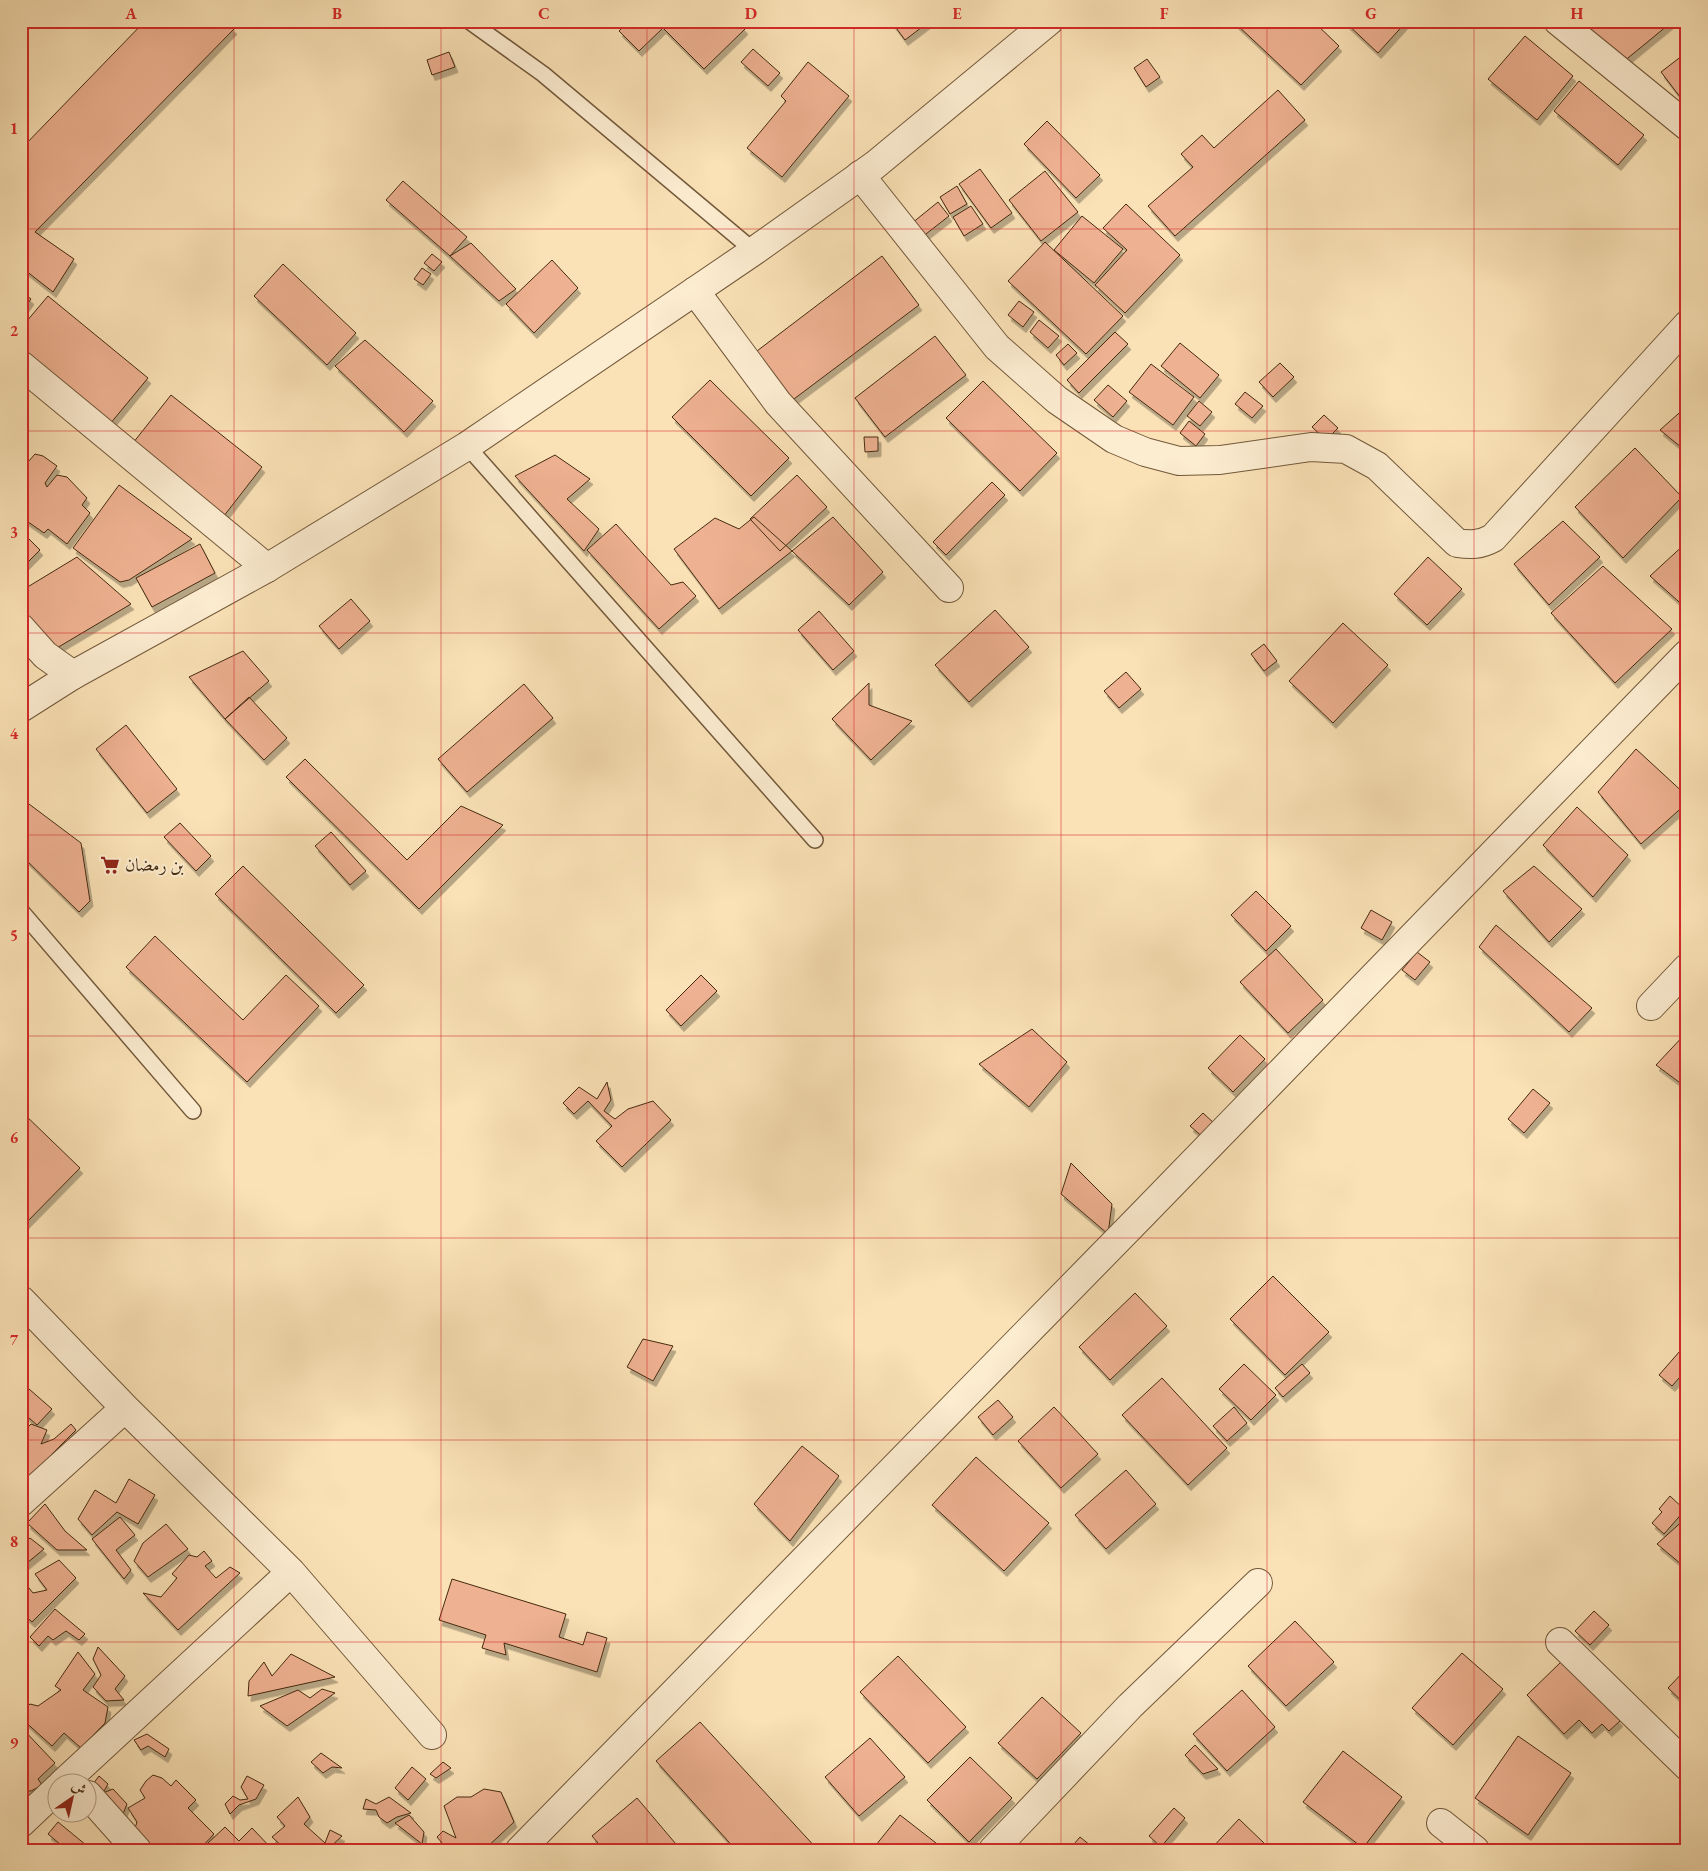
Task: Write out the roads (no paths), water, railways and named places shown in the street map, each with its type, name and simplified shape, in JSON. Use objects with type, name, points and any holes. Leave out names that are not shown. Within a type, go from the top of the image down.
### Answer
[{"type":"street","points":[[21,708],[74,675],[267,568],[467,446],[754,251],[860,175],[1049,21]]},
{"type":"street","points":[[1558,21],[1687,126]]},
{"type":"street","points":[[860,175],[997,347],[1057,400],[1114,439],[1145,452],[1179,461],[1220,460],[1311,447],[1346,449],[1377,466],[1457,543],[1477,544],[1493,538],[1687,325]]},
{"type":"street","points":[[695,291],[778,403],[948,588]]},
{"type":"street","points":[[21,365],[267,568]]},
{"type":"street","points":[[21,628],[46,655],[74,675]]},
{"type":"street","points":[[520,1850],[1134,1223],[1687,654]]},
{"type":"street","points":[[1652,1006],[1687,968]]},
{"type":"street","points":[[21,1300],[125,1408],[291,1572],[432,1735]]},
{"type":"street","points":[[21,1502],[125,1408]]},
{"type":"street","points":[[82,1774],[291,1572]]},
{"type":"street","points":[[993,1850],[1130,1706],[1258,1583]]},
{"type":"street","points":[[1560,1642],[1687,1766]]},
{"type":"street","points":[[21,1823],[48,1802]]},
{"type":"street","points":[[98,1812],[137,1850]]},
{"type":"street","points":[[1441,1823],[1475,1850]]},
{"type":"lane","points":[[469,21],[543,74],[754,251]]},
{"type":"lane","points":[[467,446],[815,840]]},
{"type":"lane","points":[[21,911],[193,1111]]},
{"type":"place","name":"بن رمضان","points":[[110,865]]}]
